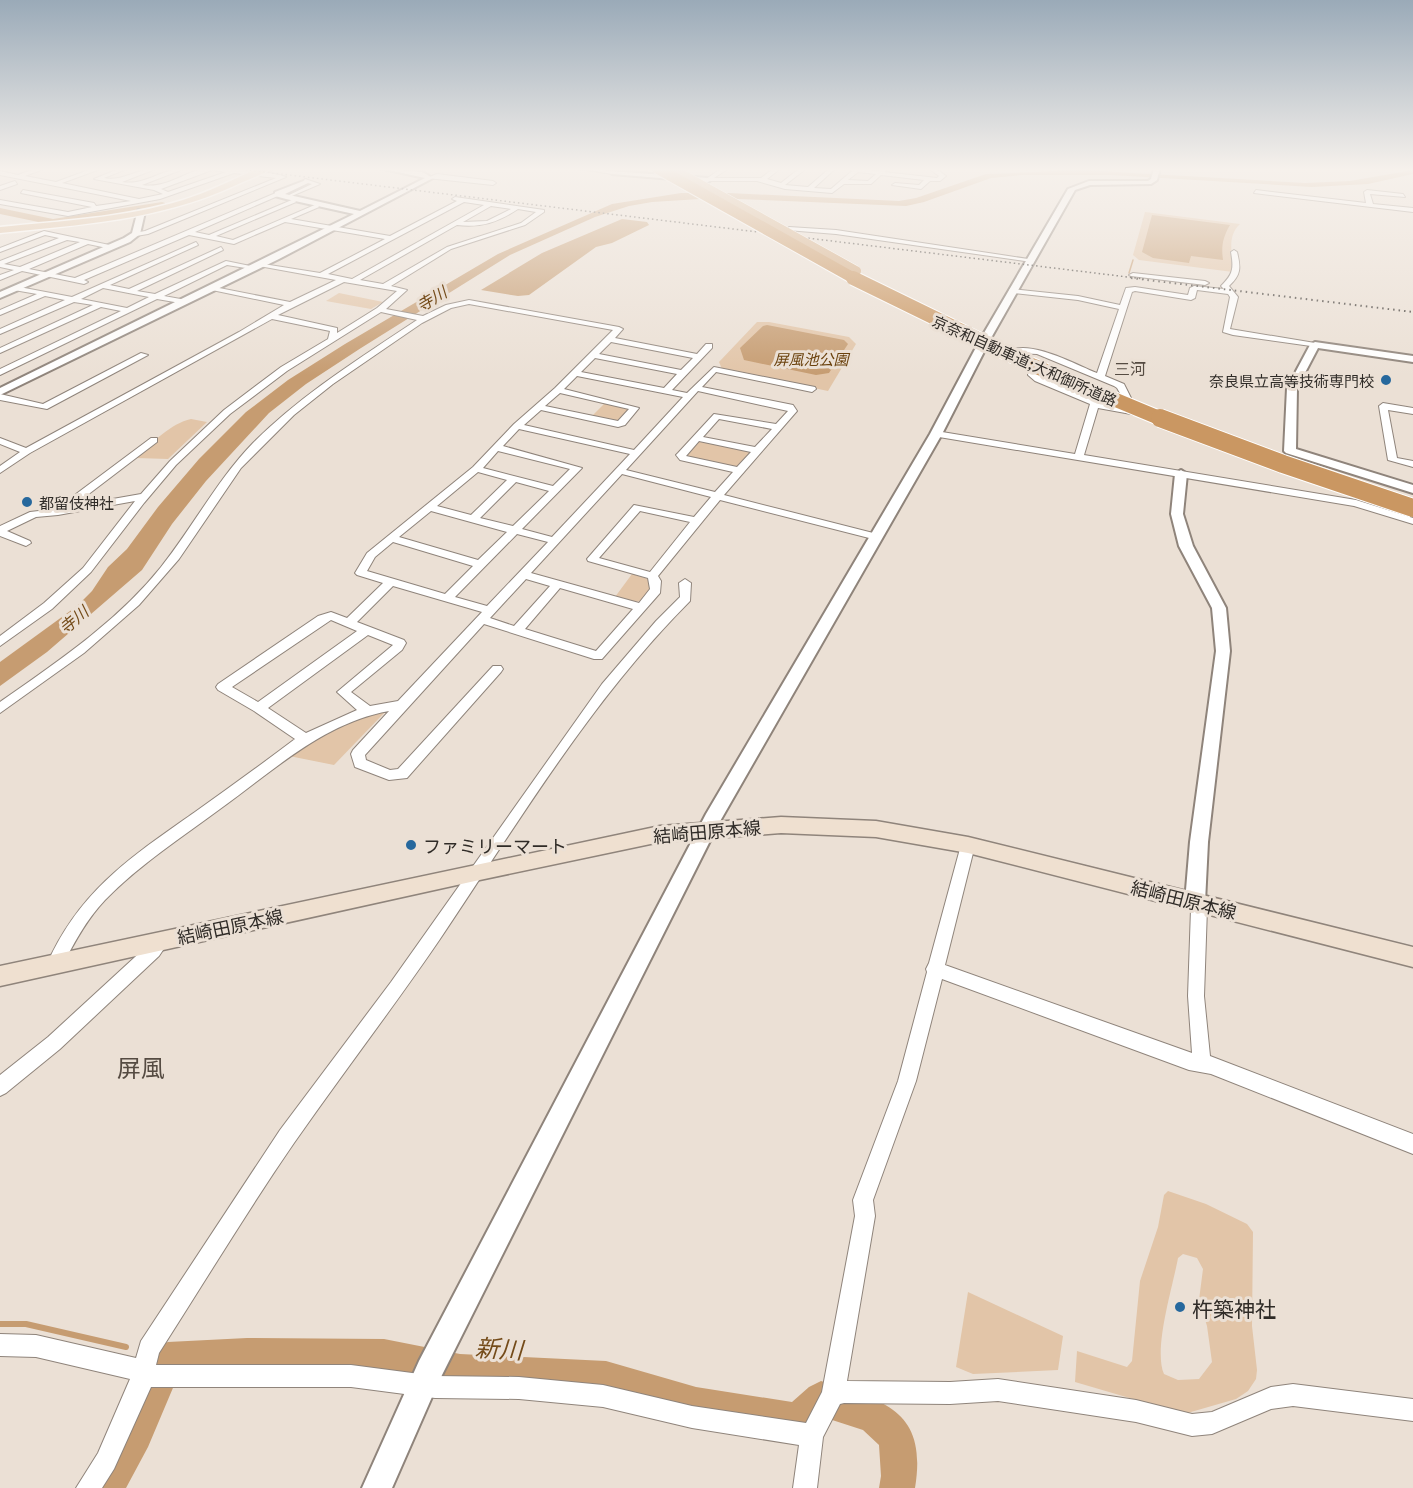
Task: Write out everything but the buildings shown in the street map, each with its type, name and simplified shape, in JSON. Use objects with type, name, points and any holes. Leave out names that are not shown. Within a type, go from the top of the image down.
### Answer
[{"type":"highway","points":[[777,237],[845,274]]},
{"type":"highway","name":"京奈和自動車道;大和御所道路","points":[[783,237],[901,303],[986,344],[1189,430],[1413,508]]},
{"type":"highway","name":"京奈和自動車道;大和御所道路","points":[[792,237],[908,301],[1011,350],[1194,425],[1413,502]]},
{"type":"highway","points":[[794,237],[856,272]]},
{"type":"highway","points":[[796,237],[806,244]]},
{"type":"main road","name":"結崎田原本線","points":[[0,976],[660,834],[781,825],[876,830],[968,845],[1413,957]]},
{"type":"street","points":[[0,250],[33,237]]},
{"type":"street","points":[[0,295],[130,237]]},
{"type":"street","points":[[130,291],[221,249],[164,237]]},
{"type":"street","points":[[77,280],[174,237]]},
{"type":"street","points":[[211,237],[234,242],[244,237]]},
{"type":"street","points":[[0,392],[313,237]]},
{"type":"street","points":[[390,237],[404,237]]},
{"type":"street","points":[[412,237],[423,244]]},
{"type":"street","points":[[353,281],[432,237]]},
{"type":"street","points":[[467,237],[477,239]]},
{"type":"street","points":[[386,286],[449,248],[482,237]]},
{"type":"street","points":[[874,237],[1032,260]]},
{"type":"street","points":[[377,1488],[429,1371],[708,829],[878,537],[936,434],[982,344],[1045,237]]},
{"type":"street","points":[[0,264],[65,238],[112,247]]},
{"type":"street","points":[[394,238],[400,243],[423,244]]},
{"type":"street","points":[[322,275],[394,238]]},
{"type":"street","points":[[0,278],[87,242]]},
{"type":"street","points":[[0,332],[196,244]]},
{"type":"street","points":[[440,246],[449,248]]},
{"type":"street","points":[[1226,289],[1235,278],[1237,267],[1234,252]]},
{"type":"street","points":[[0,372],[226,262],[322,275],[404,290],[382,311],[284,369],[227,412],[178,458],[87,570],[48,606],[0,642]]},
{"type":"street","points":[[0,264],[183,302]]},
{"type":"street","points":[[1133,275],[1226,289],[1234,297],[1226,330],[1233,333],[1413,359]]},
{"type":"street","points":[[0,470],[27,450],[291,304],[342,280]]},
{"type":"street","points":[[17,288],[127,310]]},
{"type":"street","points":[[212,288],[291,304]]},
{"type":"street","points":[[1100,377],[1121,307],[1129,290],[1191,298],[1194,288],[1226,289]]},
{"type":"street","points":[[1013,291],[1078,298],[1121,307]]},
{"type":"street","points":[[0,313],[45,293]]},
{"type":"street","points":[[0,708],[84,648],[153,584],[238,466],[303,402],[343,372],[423,319],[462,302],[619,329],[576,373],[517,426],[476,469],[371,555],[361,573],[447,598],[518,630],[598,656],[656,591],[652,576]]},
{"type":"street","points":[[0,351],[100,305]]},
{"type":"street","points":[[382,311],[423,319]]},
{"type":"street","points":[[270,316],[334,330],[331,341]]},
{"type":"street","points":[[610,339],[699,357]]},
{"type":"street","points":[[1315,345],[1292,388],[1290,451],[1413,489]]},
{"type":"street","points":[[666,391],[709,346]]},
{"type":"street","points":[[1014,351],[1038,352],[1100,377],[1121,386],[1127,398]]},
{"type":"street","points":[[0,397],[44,407],[144,355]]},
{"type":"street","points":[[594,355],[683,373]]},
{"type":"street","points":[[1032,367],[1032,375],[1038,379],[1095,403],[1114,410],[1144,414]]},
{"type":"street","points":[[497,669],[402,774],[389,775],[360,763],[358,754],[402,705],[714,369],[812,389]]},
{"type":"street","points":[[576,373],[666,391],[693,392],[790,407],[793,411],[718,495],[652,576]]},
{"type":"street","points":[[538,407],[618,424],[622,423],[635,408],[558,390]]},
{"type":"street","points":[[1078,456],[1095,403]]},
{"type":"street","points":[[1413,411],[1383,406],[1394,465],[1413,464]]},
{"type":"street","points":[[740,471],[683,458],[681,455],[717,416],[778,427]]},
{"type":"street","points":[[517,426],[636,453]]},
{"type":"street","points":[[936,434],[1356,502],[1413,521]]},
{"type":"street","points":[[697,438],[759,451]]},
{"type":"street","points":[[58,512],[154,440]]},
{"type":"street","points":[[0,441],[27,450]]},
{"type":"street","points":[[447,598],[577,468],[498,448]]},
{"type":"street","points":[[0,457],[11,461]]},
{"type":"street","points":[[476,469],[554,489]]},
{"type":"street","points":[[620,471],[878,537]]},
{"type":"street","points":[[1181,474],[1178,514],[1186,546],[1219,608],[1223,651],[1199,842],[1195,902],[1199,908],[1196,996],[1202,1063]]},
{"type":"street","points":[[472,519],[513,480]]},
{"type":"street","points":[[0,531],[34,514],[58,512],[145,496]]},
{"type":"street","points":[[652,576],[592,559],[638,507],[697,521]]},
{"type":"street","points":[[431,508],[555,541]]},
{"type":"street","points":[[0,531],[26,543]]},
{"type":"street","points":[[391,538],[479,564]]},
{"type":"street","points":[[524,575],[641,607]]},
{"type":"street","points":[[350,623],[392,582]]},
{"type":"street","points":[[88,1488],[106,1461],[139,1388],[149,1349],[287,1137],[397,988],[606,687],[660,624],[686,598],[685,583]]},
{"type":"street","points":[[518,630],[558,584]]},
{"type":"street","points":[[305,739],[259,708],[222,687],[322,619],[331,616],[400,644],[343,692],[366,710]]},
{"type":"street","points":[[259,708],[366,630]]},
{"type":"street","points":[[55,964],[75,924],[98,894],[131,865],[305,739],[336,722],[366,710],[402,705]]},
{"type":"street","points":[[805,1488],[812,1435],[833,1395],[864,1216],[863,1200],[907,1081],[934,969],[968,845]]},
{"type":"street","points":[[0,1087],[54,1043],[161,941]]},
{"type":"street","points":[[934,969],[1202,1063],[1413,1144]]},
{"type":"street","points":[[0,1344],[36,1346],[142,1371],[152,1376],[351,1376],[429,1371],[519,1388],[603,1396],[692,1417],[812,1435]]},
{"type":"street","points":[[833,1395],[844,1392],[950,1393],[998,1390],[1136,1411],[1192,1425],[1212,1423],[1271,1398],[1293,1395],[1413,1410]]},
{"type":"green space","points":[[1138,237],[1232,237],[1233,272],[1139,260],[1133,255]]},
{"type":"green space","points":[[339,293],[383,302],[371,309],[326,301]]},
{"type":"green space","name":"屏風池公園","points":[[757,322],[769,322],[849,337],[856,344],[828,391],[722,369],[719,362]]},
{"type":"green space","points":[[605,403],[629,408],[631,411],[620,422],[591,417]]},
{"type":"green space","points":[[191,419],[207,422],[168,459],[136,458],[169,429]]},
{"type":"green space","points":[[703,440],[754,452],[736,468],[688,457],[686,454],[698,441]]},
{"type":"green space","points":[[632,574],[648,579],[652,590],[643,599],[635,602],[615,597]]},
{"type":"green space","points":[[386,711],[334,765],[289,756],[350,719]]},
{"type":"green space","points":[[1168,1191],[1206,1204],[1247,1224],[1253,1232],[1252,1326],[1256,1379],[1248,1391],[1236,1399],[1184,1414],[1075,1382],[1077,1351],[1127,1367],[1132,1361],[1140,1281],[1158,1227],[1164,1195]],"holes":[[[1183,1254],[1197,1258],[1203,1269],[1199,1300],[1207,1326],[1212,1362],[1199,1379],[1178,1380],[1164,1374],[1161,1363],[1162,1334],[1178,1258]]]},
{"type":"green space","points":[[968,1292],[1063,1336],[1058,1370],[973,1374],[956,1367]]},
{"type":"water","name":"寺川","points":[[536,237],[549,237],[510,255],[361,348],[306,384],[269,413],[206,481],[172,524],[142,570],[47,652],[0,686],[0,662],[77,606],[92,591],[108,567],[127,549],[158,507],[199,459],[246,412],[288,380],[345,344],[498,254]]},
{"type":"water","points":[[579,237],[623,237],[596,247],[529,295],[518,296],[481,290],[542,253]]},
{"type":"water","points":[[1146,237],[1225,237],[1223,260],[1191,256],[1189,263],[1153,258],[1142,252]]},
{"type":"water","points":[[763,326],[844,340],[848,344],[829,373],[816,375],[744,360],[740,348]]},
{"type":"waterway","points":[[1129,273],[1133,260]]},
{"type":"waterway","points":[[0,1324],[26,1324],[126,1347]]},
{"type":"waterway","name":"新川","points":[[106,1488],[135,1434],[168,1359],[247,1355],[384,1356],[460,1371],[606,1378],[696,1405],[798,1421],[821,1399],[874,1416],[896,1437],[899,1476],[897,1488]]},
{"type":"waterway","name":"新川","points":[[161,1357],[168,1359]]},
{"type":"railway","points":[[803,237],[1144,279]]},
{"type":"railway","points":[[1131,278],[1413,312]]},
{"type":"place","name":"奈良県立高等技術専門校","points":[[1386,380]]},
{"type":"place","name":"都留伎神社","points":[[27,502]]},
{"type":"place","name":"ファミリーマート","points":[[411,845]]},
{"type":"place","name":"杵築神社","points":[[1180,1307]]},
{"type":"district","name":"三河","points":[[1130,368]]},
{"type":"district","name":"屏風","points":[[141,1066]]}]
